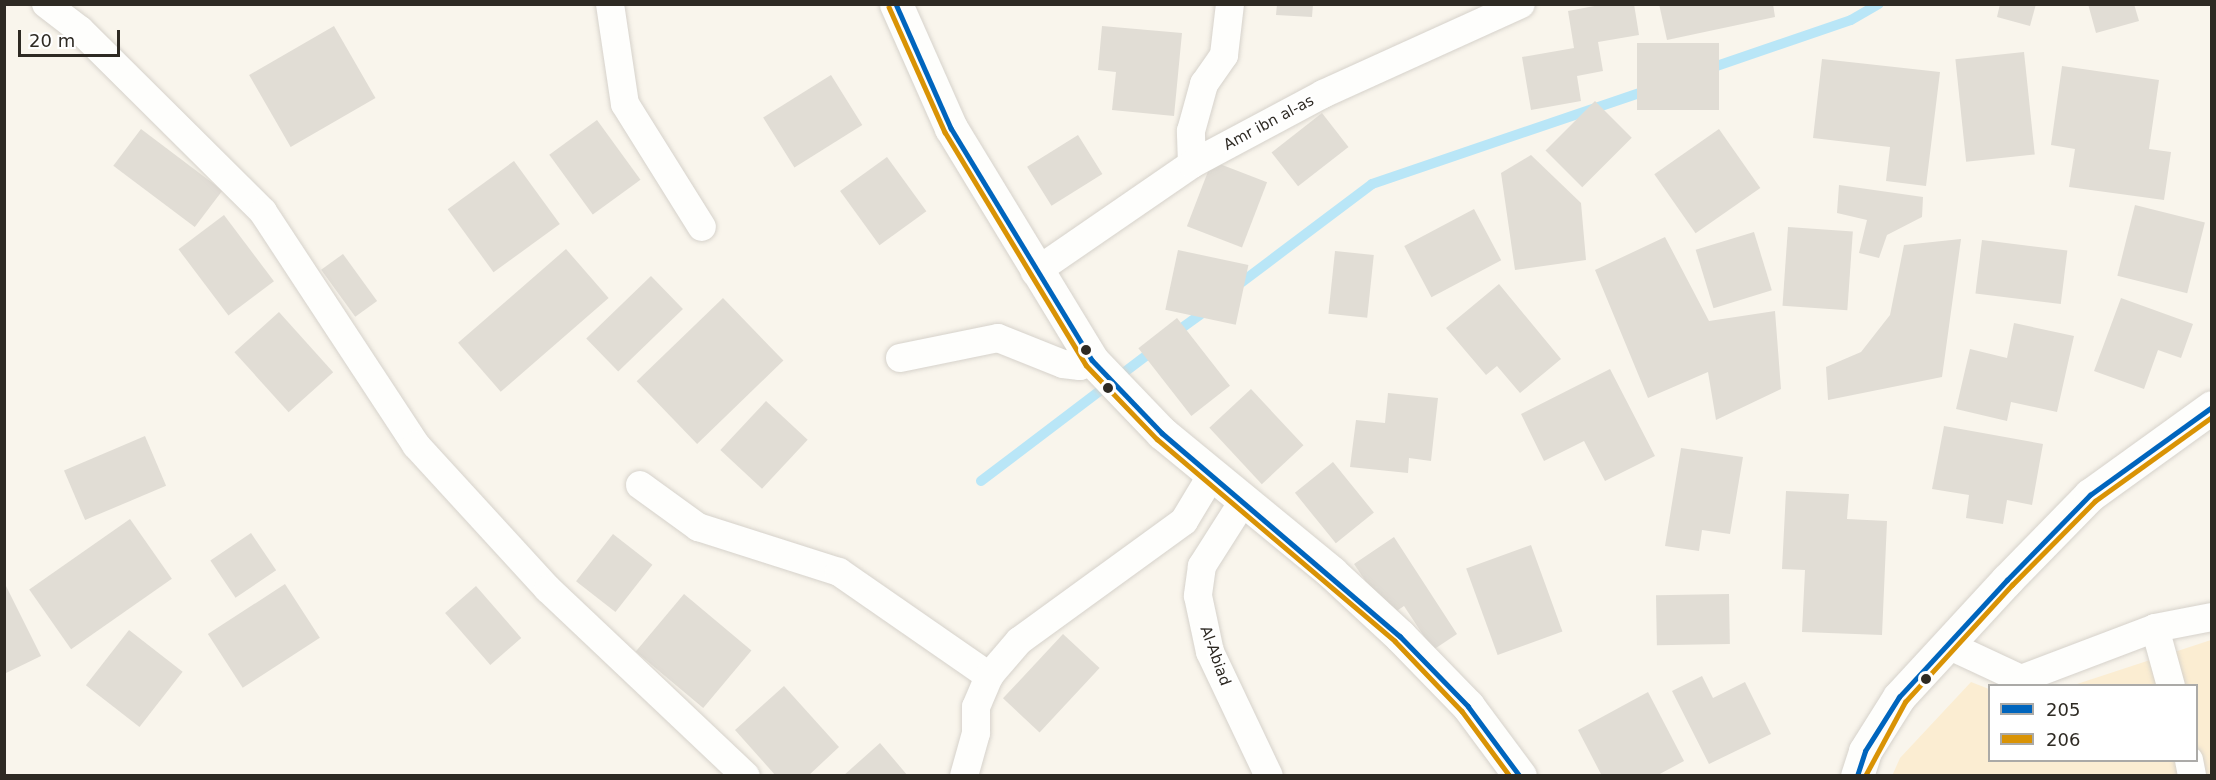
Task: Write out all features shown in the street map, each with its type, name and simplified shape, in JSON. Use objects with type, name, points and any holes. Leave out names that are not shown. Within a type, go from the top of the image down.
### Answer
[{"type":"main road","points":[[896,4],[951,128],[1035,272],[1092,360],[1211,476],[1331,572],[1400,636],[1468,706],[1520,776]]},
{"type":"main road","points":[[1857,776],[1865,751],[1899,697],[2090,495],[2211,407]]},
{"type":"street","points":[[46,4],[80,30],[263,212],[432,462],[548,589],[746,776]]},
{"type":"street","points":[[610,4],[625,104],[702,227]]},
{"type":"street","points":[[1192,164],[1191,131],[1204,84],[1224,55],[1230,4]]},
{"type":"street","name":"Amr ibn al-as","points":[[1035,272],[1192,164],[1334,89],[1521,4]]},
{"type":"street","points":[[900,358],[998,338],[1063,364],[1080,366],[1092,360]]},
{"type":"street","points":[[963,776],[975,733],[976,706],[989,676],[1027,635],[1184,521],[1211,476]]},
{"type":"street","points":[[640,485],[698,527],[839,572],[989,676]]},
{"type":"street","name":"Al-Abiad","points":[[1242,503],[1202,566],[1198,596],[1210,652],[1269,776]]},
{"type":"street","points":[[1948,645],[2021,679],[2155,628],[2211,617]]},
{"type":"street","points":[[2155,628],[2170,684]]},
{"type":"shaded area","points":[[2211,640],[2211,775],[1892,776],[1900,758],[1971,682],[1988,689],[1988,762],[2198,762],[2198,684],[2077,684]]},
{"type":"building","points":[[1277,4],[1313,4],[1312,17],[1276,15]]},
{"type":"building","points":[[1605,4],[1634,4],[1639,35],[1598,42],[1603,71],[1577,76],[1581,101],[1531,110],[1522,57],[1574,48],[1568,11]]},
{"type":"building","points":[[1659,4],[1773,4],[1775,17],[1667,40]]},
{"type":"building","points":[[2000,4],[2036,4],[2030,26],[1997,17]]},
{"type":"building","points":[[2088,4],[2134,4],[2139,21],[2096,33]]},
{"type":"building","points":[[334,26],[376,98],[291,147],[249,75]]},
{"type":"building","points":[[1102,26],[1182,33],[1174,116],[1112,110],[1116,72],[1098,70]]},
{"type":"building","points":[[1637,43],[1719,43],[1719,110],[1637,110]]},
{"type":"building","points":[[2024,52],[2035,154],[1966,162],[1955,59]]},
{"type":"building","points":[[1822,59],[1940,72],[1926,186],[1886,181],[1890,147],[1813,138]]},
{"type":"building","points":[[2062,66],[2159,80],[2149,149],[2171,152],[2164,200],[2069,187],[2075,149],[2051,145]]},
{"type":"building","points":[[831,75],[862,125],[794,167],[763,117]]},
{"type":"building","points":[[1595,101],[1632,138],[1582,187],[1546,150]]},
{"type":"building","points":[[1322,113],[1348,147],[1298,186],[1272,152]]},
{"type":"building","points":[[597,120],[640,180],[593,215],[549,155]]},
{"type":"building","points":[[141,129],[222,190],[195,227],[113,166]]},
{"type":"building","points":[[1719,129],[1760,188],[1696,233],[1654,174]]},
{"type":"building","points":[[1078,135],[1102,174],[1051,206],[1027,167]]},
{"type":"building","points":[[1531,155],[1581,203],[1586,260],[1515,270],[1501,173]]},
{"type":"building","points":[[887,157],[926,211],[879,245],[840,191]]},
{"type":"building","points":[[514,161],[560,224],[494,272],[448,209]]},
{"type":"building","points":[[1212,161],[1267,182],[1242,247],[1187,226]]},
{"type":"building","points":[[1839,185],[1923,197],[1922,217],[1887,235],[1879,258],[1859,253],[1867,220],[1837,213]]},
{"type":"building","points":[[2135,205],[2205,222],[2187,293],[2117,276]]},
{"type":"building","points":[[1474,209],[1501,260],[1431,297],[1404,246]]},
{"type":"building","points":[[224,215],[274,281],[228,316],[178,249]]},
{"type":"building","points":[[1788,227],[1853,232],[1847,310],[1782,306]]},
{"type":"building","points":[[1754,232],[1772,290],[1714,308],[1696,250]]},
{"type":"building","points":[[1665,237],[1709,321],[1775,311],[1781,389],[1716,420],[1708,372],[1648,398],[1595,270]]},
{"type":"building","points":[[1961,239],[1942,377],[1828,400],[1826,367],[1861,352],[1890,315],[1904,245]]},
{"type":"building","points":[[1982,240],[2067,250],[2061,304],[1975,294]]},
{"type":"building","points":[[566,249],[609,298],[501,392],[458,343]]},
{"type":"building","points":[[1178,250],[1248,265],[1236,325],[1165,310]]},
{"type":"building","points":[[1335,251],[1374,255],[1367,318],[1328,314]]},
{"type":"building","points":[[343,254],[377,301],[355,317],[321,270]]},
{"type":"building","points":[[651,276],[683,309],[618,372],[586,339]]},
{"type":"building","points":[[1499,284],[1561,359],[1520,393],[1497,366],[1486,375],[1446,328]]},
{"type":"building","points":[[723,298],[783,361],[697,444],[637,381]]},
{"type":"building","points":[[2121,298],[2193,324],[2181,358],[2158,350],[2144,389],[2094,371]]},
{"type":"building","points":[[279,312],[333,372],[289,412],[234,352]]},
{"type":"building","points":[[1177,318],[1230,386],[1191,416],[1138,348]]},
{"type":"building","points":[[2014,323],[2074,336],[2057,412],[2011,402],[2007,421],[1956,409],[1970,349],[2007,358]]},
{"type":"building","points":[[1610,369],[1655,456],[1605,481],[1584,441],[1544,461],[1521,414]]},
{"type":"building","points":[[1251,389],[1304,445],[1262,484],[1209,428]]},
{"type":"building","points":[[1388,393],[1438,398],[1431,461],[1409,458],[1408,473],[1350,467],[1356,420],[1385,423]]},
{"type":"building","points":[[766,401],[808,440],[762,489],[720,450]]},
{"type":"building","points":[[1944,426],[2043,444],[2032,505],[2007,500],[2003,524],[1966,518],[1969,495],[1932,489]]},
{"type":"building","points":[[145,436],[166,486],[85,520],[64,470]]},
{"type":"building","points":[[1681,448],[1743,457],[1730,534],[1702,530],[1699,551],[1665,546]]},
{"type":"building","points":[[1333,462],[1374,513],[1336,543],[1295,493]]},
{"type":"building","points":[[1786,491],[1849,494],[1847,519],[1887,521],[1882,635],[1802,632],[1805,570],[1782,569]]},
{"type":"building","points":[[130,519],[172,579],[71,649],[29,590]]},
{"type":"building","points":[[251,533],[276,570],[236,598],[210,560]]},
{"type":"building","points":[[613,534],[652,565],[615,612],[576,581]]},
{"type":"building","points":[[1394,537],[1457,634],[1433,650],[1404,606],[1389,616],[1354,564]]},
{"type":"building","points":[[1531,545],[1562,631],[1498,655],[1466,569]]},
{"type":"building","points":[[4,582],[41,656],[4,674]]},
{"type":"building","points":[[285,584],[320,638],[243,688],[208,634]]},
{"type":"building","points":[[476,586],[521,638],[490,665],[445,613]]},
{"type":"building","points":[[684,594],[751,651],[703,708],[636,651]]},
{"type":"building","points":[[1729,594],[1730,644],[1657,645],[1656,595]]},
{"type":"building","points":[[129,630],[183,672],[139,727],[86,685]]},
{"type":"building","points":[[1063,634],[1100,668],[1040,732],[1003,698]]},
{"type":"building","points":[[1702,676],[1713,698],[1745,682],[1771,734],[1709,764],[1672,691]]},
{"type":"building","points":[[784,686],[839,747],[808,776],[776,776],[735,730]]},
{"type":"building","points":[[1648,692],[1684,761],[1656,776],[1602,776],[1578,730]]},
{"type":"building","points":[[880,743],[908,776],[843,776]]},
{"type":"waterway","points":[[1705,70],[1851,20],[1879,4]]},
{"type":"waterway","points":[[1234,288],[1372,184],[1651,89]]},
{"type":"waterway","points":[[1172,335],[1208,309]]},
{"type":"waterway","points":[[981,481],[1155,349]]},
{"type":"transit line","name":"205","points":[[896,4],[951,128],[1092,360],[1162,433],[1400,636],[1468,706],[1520,776]]},
{"type":"transit line","name":"206","points":[[889,7],[945,132],[1086,365],[1157,439],[1395,641],[1462,711],[1510,776]]},
{"type":"transit line","name":"205","points":[[1857,776],[1865,751],[1899,697],[2007,580],[2090,495],[2212,407]]},
{"type":"transit line","name":"206","points":[[1865,776],[1905,702],[2012,585],[2095,501],[2212,417]]}]
